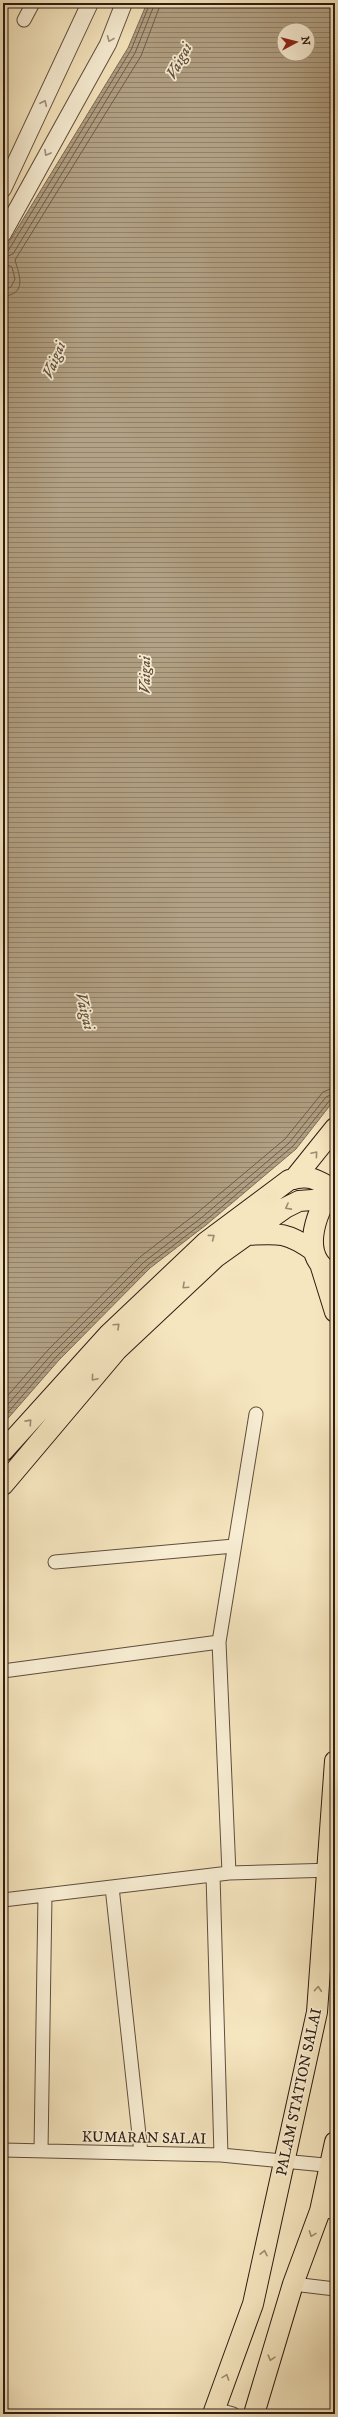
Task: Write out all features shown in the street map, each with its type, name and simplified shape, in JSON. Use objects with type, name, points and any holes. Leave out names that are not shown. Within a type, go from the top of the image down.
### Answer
[{"type":"main road","points":[[3,1451],[109,1334],[206,1242],[294,1179],[335,1128]]},
{"type":"main road","points":[[294,1179],[303,1176],[314,1179],[331,1191]]},
{"type":"main road","points":[[3,1485],[117,1350],[216,1257],[292,1204],[331,1191]]},
{"type":"main road","points":[[331,1191],[316,1223],[323,1264],[335,1312]]},
{"type":"main road","points":[[247,1235],[286,1235],[297,1239],[323,1264]]},
{"type":"main road","name":"PALAM STATION SALAI","points":[[220,2412],[253,2304],[317,2012],[331,1870],[335,1761]]},
{"type":"main road","points":[[254,2414],[293,2284],[328,2212],[335,2142]]},
{"type":"street","points":[[24,20],[33,3]]},
{"type":"street","points":[[3,189],[90,3]]},
{"type":"street","points":[[3,234],[108,44],[124,3]]},
{"type":"street","points":[[229,1873],[219,1642],[256,1414]]},
{"type":"street","points":[[55,1562],[234,1546]]},
{"type":"street","points":[[3,1671],[219,1642]]},
{"type":"street","points":[[3,1900],[229,1873],[331,1870]]},
{"type":"street","points":[[212,1875],[221,2155]]},
{"type":"street","points":[[112,1887],[141,2153]]},
{"type":"street","points":[[41,2151],[45,1895]]},
{"type":"street","name":"KUMARAN SALAI","points":[[3,2150],[221,2155],[332,2166]]},
{"type":"street","points":[[293,2284],[335,2289]]},
{"type":"water","name":"Vaigai","points":[[147,3],[335,3],[335,1099],[296,1149],[206,1225],[150,1268],[59,1360],[3,1424],[3,283],[6,279],[3,252],[128,48]]}]
